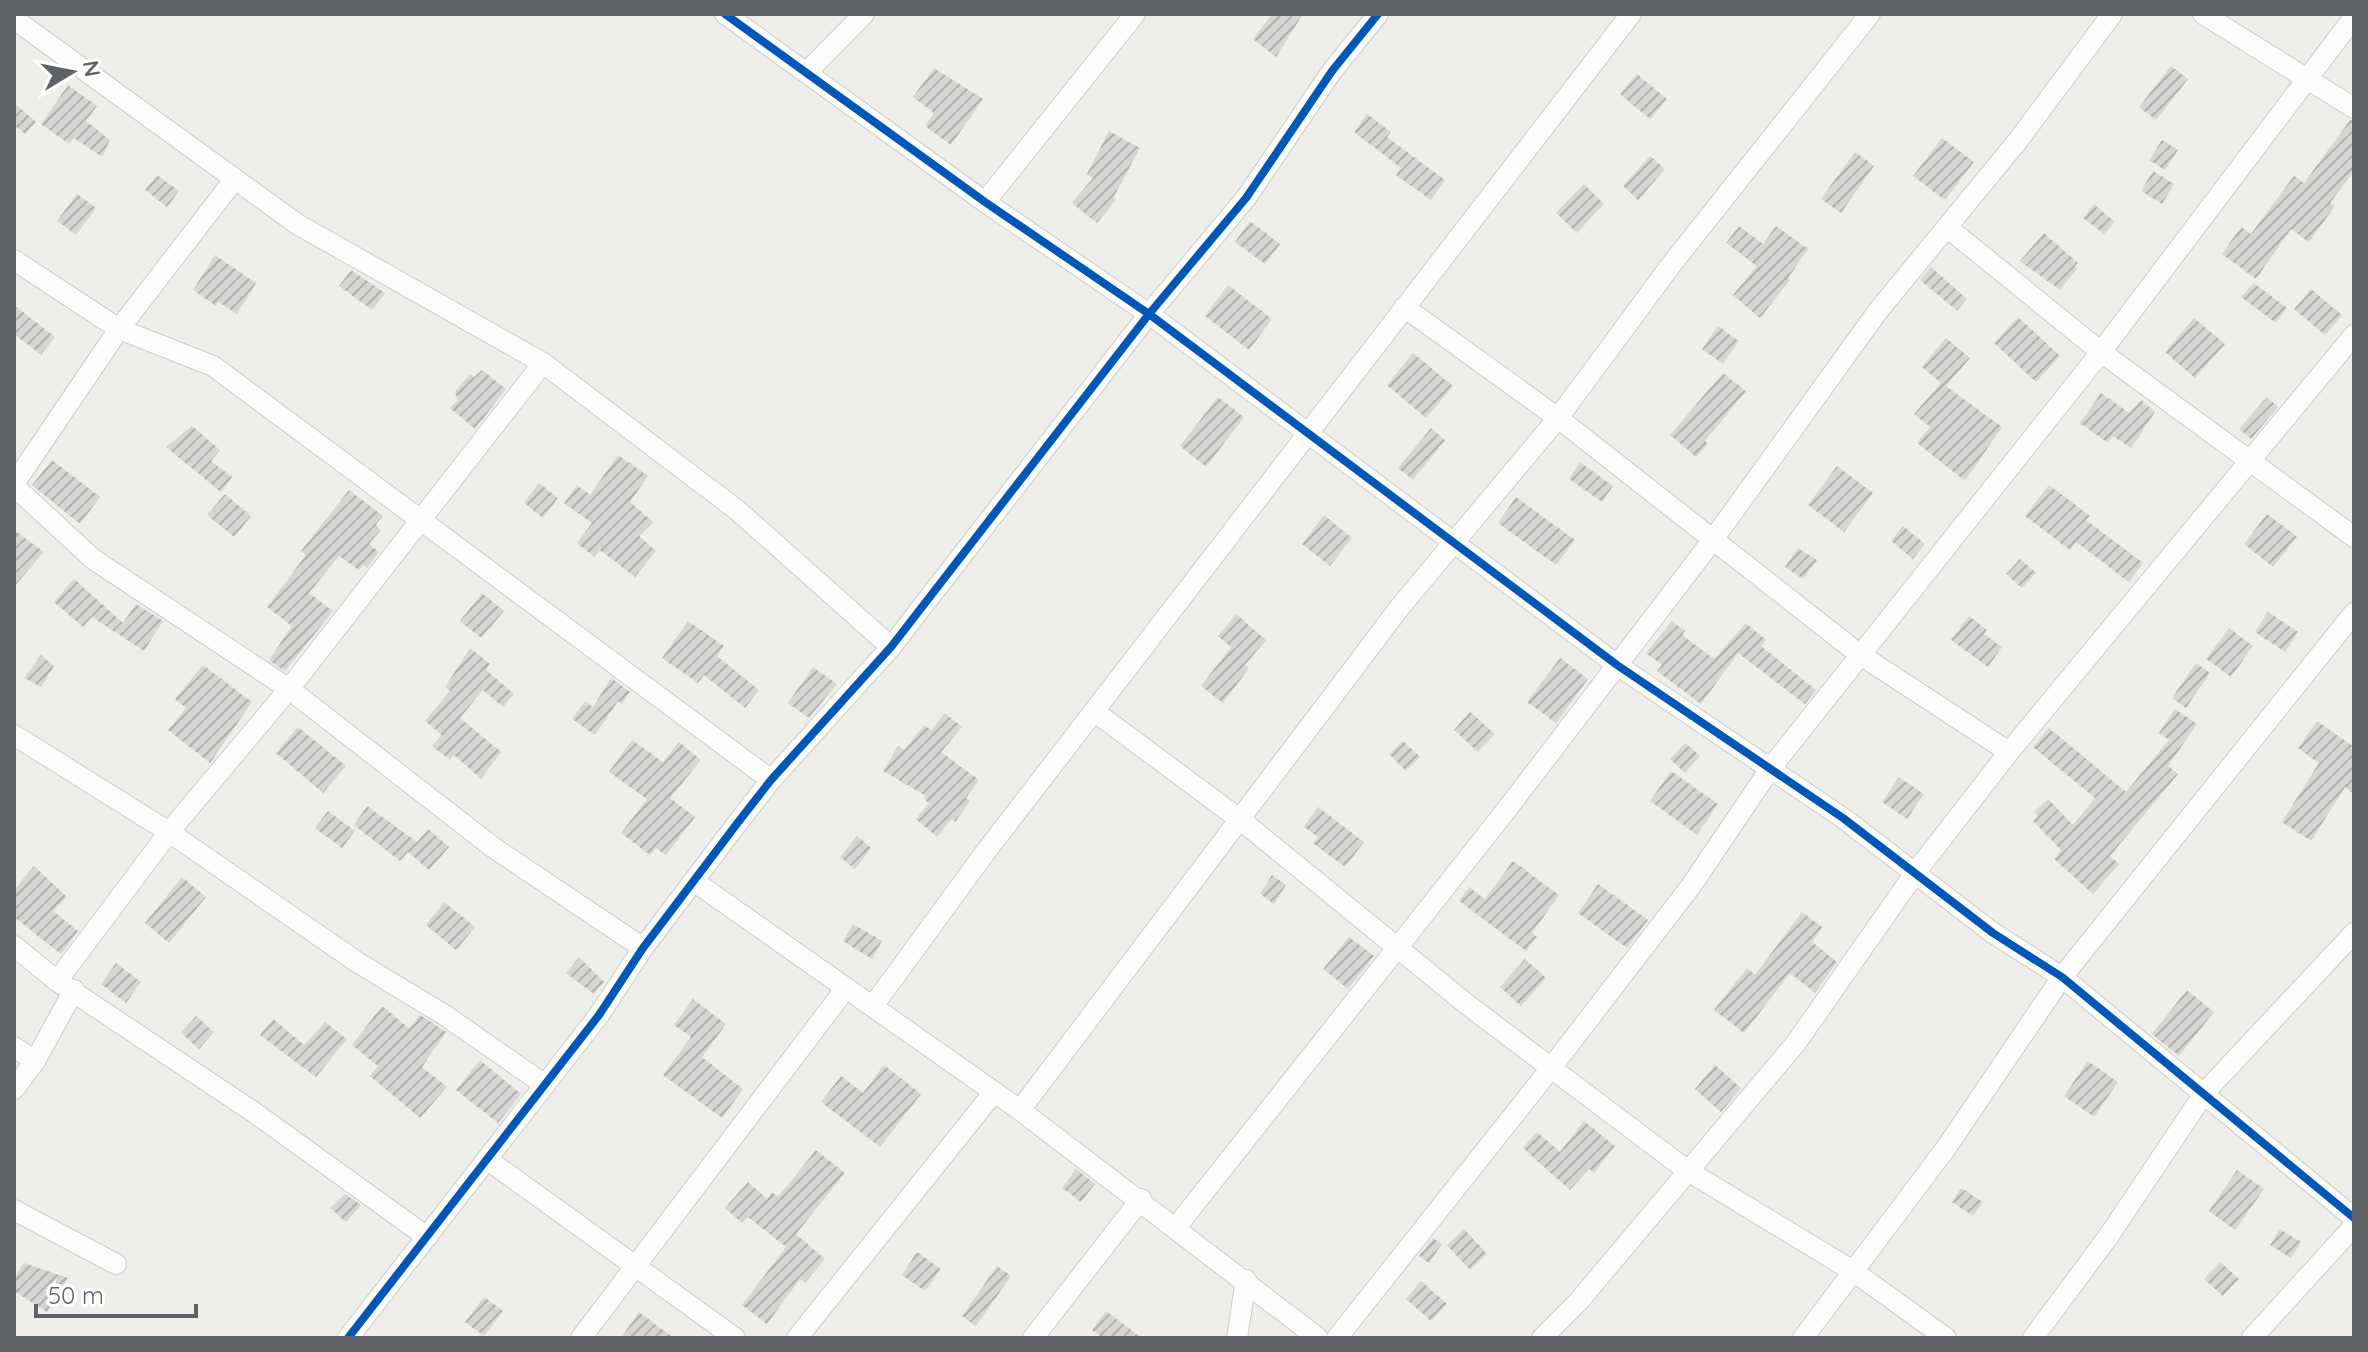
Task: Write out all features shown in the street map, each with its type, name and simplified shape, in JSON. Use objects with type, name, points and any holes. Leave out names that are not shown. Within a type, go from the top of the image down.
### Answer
[{"type":"street","points":[[725,14],[985,202],[1149,314],[1617,665],[1843,818],[2003,940],[2062,977],[2354,1218]]},
{"type":"street","points":[[807,72],[864,14]]},
{"type":"street","points":[[985,202],[1135,14]]},
{"type":"street","points":[[348,1338],[599,1015],[643,948],[771,780],[891,647],[1149,314],[1246,198],[1332,71],[1378,14]]},
{"type":"street","points":[[873,1006],[984,854],[1631,14]]},
{"type":"street","points":[[1020,1110],[1451,543],[1558,418],[1671,265],[1870,14]]},
{"type":"street","points":[[1177,1226],[1617,665],[1712,541],[1878,311],[1948,228],[2112,14]]},
{"type":"street","points":[[2203,14],[2354,108]]},
{"type":"street","points":[[1337,1338],[1551,1068],[1691,886],[1770,769],[2101,352],[2354,17]]},
{"type":"street","points":[[14,19],[297,224],[543,363],[737,510],[891,647]]},
{"type":"street","points":[[234,180],[119,329],[14,485],[93,559],[289,689],[494,848],[643,948]]},
{"type":"street","points":[[1948,228],[2101,352],[2354,537]]},
{"type":"street","points":[[14,260],[119,329],[213,366],[420,522],[634,675],[771,780]]},
{"type":"street","points":[[1404,307],[1558,418],[1859,654],[2009,752]]},
{"type":"street","points":[[1542,1338],[1578,1302],[1796,1043],[1915,873],[2009,752],[2354,335]]},
{"type":"street","points":[[14,1089],[35,1061],[66,986],[169,832],[289,689],[543,363]]},
{"type":"street","points":[[1803,1338],[1946,1148],[2062,977],[2354,613]]},
{"type":"street","points":[[1095,712],[1242,821],[1396,949],[1688,1171],[1853,1271],[1946,1338]]},
{"type":"street","points":[[14,735],[169,832],[357,962],[446,1016],[545,1085]]},
{"type":"street","points":[[695,882],[1020,1110],[1177,1226],[1318,1338]]},
{"type":"street","points":[[2033,1338],[2108,1237],[2205,1092],[2346,955],[2354,933]]},
{"type":"street","points":[[14,946],[66,986],[427,1237]]},
{"type":"street","points":[[581,1338],[846,988]]},
{"type":"street","points":[[14,1047],[35,1061]]},
{"type":"street","points":[[797,1338],[994,1092]]},
{"type":"street","points":[[488,1160],[735,1338]]},
{"type":"street","points":[[1033,1338],[1141,1199]]},
{"type":"street","points":[[14,1210],[116,1264]]},
{"type":"street","points":[[2252,1338],[2354,1226]]},
{"type":"street","points":[[1237,1338],[1246,1280]]},
{"type":"building","points":[[1272,14],[1303,14],[1276,57],[1253,39]]},
{"type":"building","points":[[2171,66],[2188,79],[2156,120],[2139,107]]},
{"type":"building","points":[[934,68],[983,99],[951,145],[925,126],[934,113],[913,97]]},
{"type":"building","points":[[1637,74],[1667,99],[1650,119],[1620,94]]},
{"type":"building","points":[[68,85],[97,106],[86,121],[110,140],[102,157],[74,138],[69,144],[41,124]]},
{"type":"building","points":[[14,103],[36,122],[25,134],[14,125]]},
{"type":"building","points":[[1367,114],[1391,132],[1387,137],[1445,180],[1431,200],[1396,175],[1401,168],[1354,132]]},
{"type":"building","points":[[2350,120],[2354,121],[2354,171],[2330,203],[2335,206],[2309,242],[2291,229],[2256,279],[2222,254],[2241,227],[2251,234],[2294,176],[2304,183]]},
{"type":"building","points":[[1109,131],[1140,148],[1113,198],[1116,200],[1097,223],[1072,203],[1093,178],[1087,174]]},
{"type":"building","points":[[1942,138],[1974,162],[1945,200],[1913,176]]},
{"type":"building","points":[[2162,140],[2178,150],[2165,170],[2149,160]]},
{"type":"building","points":[[1855,152],[1874,166],[1841,213],[1821,199]]},
{"type":"building","points":[[1650,156],[1665,169],[1638,200],[1623,186]]},
{"type":"building","points":[[2153,171],[2174,184],[2162,204],[2141,191]]},
{"type":"building","points":[[157,175],[179,191],[167,207],[145,190]]},
{"type":"building","points":[[1584,184],[1604,204],[1577,233],[1556,213]]},
{"type":"building","points":[[77,194],[96,208],[76,235],[57,221]]},
{"type":"building","points":[[2094,204],[2115,222],[2104,234],[2083,218]]},
{"type":"building","points":[[1250,221],[1280,244],[1265,264],[1235,242]]},
{"type":"building","points":[[1739,226],[1763,244],[1776,226],[1808,249],[1788,278],[1790,280],[1760,318],[1733,295],[1757,266],[1726,243]]},
{"type":"building","points":[[2044,233],[2078,263],[2075,266],[2077,269],[2060,290],[2020,261]]},
{"type":"building","points":[[215,255],[256,283],[237,314],[218,302],[216,306],[193,290]]},
{"type":"building","points":[[1931,267],[1967,299],[1957,311],[1920,280]]},
{"type":"building","points":[[351,270],[385,293],[372,310],[339,286]]},
{"type":"building","points":[[2254,283],[2287,308],[2276,323],[2241,297]]},
{"type":"building","points":[[1228,285],[1272,319],[1249,350],[1205,316]]},
{"type":"building","points":[[2311,289],[2342,315],[2325,335],[2294,309]]},
{"type":"building","points":[[14,305],[55,337],[41,355],[14,334]]},
{"type":"building","points":[[2018,317],[2060,356],[2036,382],[1994,343]]},
{"type":"building","points":[[2194,318],[2225,344],[2195,378],[2165,352]]},
{"type":"building","points":[[1718,326],[1739,341],[1723,364],[1702,349]]},
{"type":"building","points":[[1946,338],[1970,358],[1946,386],[2002,427],[1965,481],[1917,443],[1930,427],[1914,414],[1941,383],[1922,367]]},
{"type":"building","points":[[1413,353],[1453,386],[1426,418],[1387,385]]},
{"type":"building","points":[[482,370],[506,389],[475,429],[450,408],[458,400],[455,392],[470,374],[474,377]]},
{"type":"building","points":[[1723,373],[1746,391],[1705,441],[1708,444],[1696,457],[1670,435]]},
{"type":"building","points":[[2101,393],[2129,413],[2141,400],[2155,412],[2131,448],[2113,436],[2108,443],[2080,423]]},
{"type":"building","points":[[1218,397],[1244,417],[1206,467],[1180,446]]},
{"type":"building","points":[[2267,397],[2278,407],[2251,439],[2239,429]]},
{"type":"building","points":[[192,426],[220,450],[211,461],[232,477],[221,492],[166,447]]},
{"type":"building","points":[[1431,428],[1445,440],[1413,480],[1398,468]]},
{"type":"building","points":[[618,455],[648,476],[630,502],[653,522],[639,536],[656,551],[635,577],[600,550],[594,557],[577,543],[592,523],[564,503],[577,485],[590,495]]},
{"type":"building","points":[[52,460],[100,497],[80,524],[32,485]]},
{"type":"building","points":[[1580,462],[1613,486],[1602,502],[1569,479]]},
{"type":"building","points":[[1837,466],[1873,493],[1844,532],[1808,505]]},
{"type":"building","points":[[539,483],[558,498],[543,518],[524,503]]},
{"type":"building","points":[[2049,485],[2090,516],[2086,520],[2143,563],[2129,582],[2076,542],[2070,550],[2025,516]]},
{"type":"building","points":[[349,490],[383,516],[376,524],[380,531],[369,544],[379,552],[367,568],[363,565],[359,570],[339,556],[309,593],[333,611],[285,671],[269,660],[292,626],[267,607],[306,555],[301,551]]},
{"type":"building","points":[[225,494],[251,516],[234,537],[207,515]]},
{"type":"building","points":[[1516,497],[1575,540],[1556,565],[1498,523]]},
{"type":"building","points":[[2267,514],[2297,537],[2273,567],[2244,544]]},
{"type":"building","points":[[1324,515],[1352,538],[1330,566],[1302,544]]},
{"type":"building","points":[[1903,526],[1925,544],[1913,559],[1891,541]]},
{"type":"building","points":[[14,530],[44,552],[14,587]]},
{"type":"building","points":[[1798,548],[1817,560],[1803,579],[1785,567]]},
{"type":"building","points":[[2020,559],[2036,573],[2022,588],[2006,574]]},
{"type":"building","points":[[74,579],[123,623],[136,604],[163,621],[144,651],[92,617],[83,627],[54,602]]},
{"type":"building","points":[[482,593],[504,611],[481,638],[460,621]]},
{"type":"building","points":[[2268,612],[2298,632],[2285,652],[2255,632]]},
{"type":"building","points":[[1236,614],[1266,640],[1245,665],[1249,668],[1223,703],[1201,686],[1231,647],[1218,636]]},
{"type":"building","points":[[1969,616],[1987,630],[1984,634],[2002,647],[1988,667],[1951,640]]},
{"type":"building","points":[[688,621],[724,646],[717,656],[759,690],[745,708],[704,675],[698,683],[662,658]]},
{"type":"building","points":[[1672,621],[1685,631],[1682,635],[1714,659],[1746,623],[1766,640],[1761,646],[1816,690],[1805,704],[1738,653],[1701,704],[1657,671],[1662,665],[1646,653]]},
{"type":"building","points":[[2229,628],[2253,646],[2231,677],[2206,659]]},
{"type":"building","points":[[470,648],[490,664],[486,670],[514,694],[503,707],[483,690],[460,718],[501,752],[481,779],[454,755],[450,760],[432,746],[442,735],[425,721],[450,691],[445,687]]},
{"type":"building","points":[[41,655],[54,666],[41,687],[24,678]]},
{"type":"building","points":[[1560,658],[1588,679],[1556,723],[1527,702]]},
{"type":"building","points":[[2196,663],[2210,673],[2186,708],[2172,698]]},
{"type":"building","points":[[203,665],[252,702],[210,763],[168,730],[186,708],[175,699]]},
{"type":"building","points":[[813,667],[837,684],[809,718],[788,703]]},
{"type":"building","points":[[611,678],[630,692],[622,704],[618,701],[595,735],[572,719],[585,701],[593,707]]},
{"type":"building","points":[[2175,709],[2197,724],[2168,766],[2178,774],[2110,856],[2119,864],[2093,894],[2054,859],[2061,850],[2033,821],[2038,816],[2034,812],[2048,799],[2073,825],[2095,798],[2033,747],[2049,728],[2126,792],[2169,740],[2159,733]]},
{"type":"building","points":[[1470,712],[1495,734],[1478,752],[1454,730]]},
{"type":"building","points":[[945,713],[962,727],[941,752],[979,780],[966,798],[970,801],[955,822],[952,819],[937,837],[916,819],[929,803],[924,799],[926,796],[883,771],[898,746],[904,750],[924,725],[931,730]]},
{"type":"building","points":[[2317,721],[2354,747],[2354,794],[2345,787],[2311,841],[2282,822],[2319,763],[2298,748]]},
{"type":"building","points":[[298,727],[346,766],[323,793],[276,753]]},
{"type":"building","points":[[632,740],[663,762],[679,742],[701,760],[670,798],[695,817],[666,855],[656,848],[650,855],[621,833],[647,799],[609,772]]},
{"type":"building","points":[[1403,741],[1420,757],[1406,771],[1389,754]]},
{"type":"building","points":[[1685,743],[1700,756],[1685,773],[1670,759]]},
{"type":"building","points":[[1671,771],[1718,804],[1697,835],[1650,801]]},
{"type":"building","points":[[1899,777],[1924,794],[1907,819],[1882,802]]},
{"type":"building","points":[[367,806],[417,842],[428,829],[449,847],[429,870],[408,852],[400,861],[354,825]]},
{"type":"building","points":[[1318,807],[1364,842],[1345,867],[1313,843],[1318,837],[1304,827]]},
{"type":"building","points":[[328,811],[355,831],[342,848],[315,828]]},
{"type":"building","points":[[857,836],[871,848],[855,869],[840,857]]},
{"type":"building","points":[[1513,861],[1559,895],[1532,933],[1537,937],[1526,951],[1459,901],[1469,887],[1485,899]]},
{"type":"building","points":[[34,866],[67,897],[53,911],[78,931],[61,954],[14,917],[14,890]]},
{"type":"building","points":[[1272,875],[1286,885],[1274,904],[1260,894]]},
{"type":"building","points":[[182,877],[206,897],[169,943],[145,923]]},
{"type":"building","points":[[1598,884],[1648,920],[1627,948],[1578,913]]},
{"type":"building","points":[[444,902],[475,927],[456,950],[426,925]]},
{"type":"building","points":[[1802,912],[1822,927],[1812,942],[1837,962],[1815,993],[1790,973],[1744,1033],[1714,1010],[1747,968],[1755,975]]},
{"type":"building","points":[[853,924],[882,941],[872,959],[843,941]]},
{"type":"building","points":[[1349,937],[1374,956],[1348,989],[1323,969]]},
{"type":"building","points":[[579,957],[604,982],[594,994],[566,973]]},
{"type":"building","points":[[1525,959],[1546,978],[1521,1006],[1500,987]]},
{"type":"building","points":[[116,963],[141,982],[126,1003],[101,984]]},
{"type":"building","points":[[2187,990],[2214,1012],[2179,1056],[2152,1034]]},
{"type":"building","points":[[693,999],[726,1024],[702,1057],[743,1089],[722,1118],[663,1075],[691,1037],[674,1025]]},
{"type":"building","points":[[382,1006],[409,1028],[420,1015],[446,1032],[422,1067],[447,1087],[420,1118],[370,1076],[378,1066],[352,1045]]},
{"type":"building","points":[[196,1016],[214,1032],[199,1049],[181,1033]]},
{"type":"building","points":[[273,1019],[304,1045],[325,1022],[347,1039],[316,1077],[260,1035]]},
{"type":"building","points":[[480,1060],[521,1094],[498,1123],[456,1090]]},
{"type":"building","points":[[2088,1061],[2118,1082],[2094,1117],[2064,1096]]},
{"type":"building","points":[[884,1065],[921,1094],[880,1147],[821,1102],[841,1076],[863,1093]]},
{"type":"building","points":[[1715,1065],[1741,1088],[1721,1112],[1695,1089]]},
{"type":"building","points":[[1584,1121],[1615,1146],[1594,1173],[1589,1169],[1570,1190],[1523,1148],[1537,1132],[1560,1152]]},
{"type":"building","points":[[816,1150],[845,1173],[796,1234],[825,1259],[805,1283],[800,1279],[767,1324],[742,1305],[786,1247],[748,1217],[742,1223],[725,1208],[748,1182],[767,1199],[772,1192],[778,1197]]},
{"type":"building","points":[[1076,1169],[1095,1184],[1081,1202],[1062,1188]]},
{"type":"building","points":[[2237,1170],[2264,1189],[2235,1230],[2209,1211]]},
{"type":"building","points":[[1961,1188],[1983,1202],[1973,1216],[1952,1202]]},
{"type":"building","points":[[345,1194],[361,1205],[346,1222],[330,1208]]},
{"type":"building","points":[[1464,1229],[1487,1254],[1470,1270],[1447,1245]]},
{"type":"building","points":[[2280,1229],[2301,1242],[2291,1258],[2270,1245]]},
{"type":"building","points":[[1433,1238],[1442,1244],[1429,1263],[1419,1256]]},
{"type":"building","points":[[917,1252],[941,1269],[925,1291],[902,1275]]},
{"type":"building","points":[[2220,1262],[2239,1279],[2223,1296],[2204,1279]]},
{"type":"building","points":[[24,1263],[68,1278],[47,1312],[14,1291],[14,1279]]},
{"type":"building","points":[[997,1266],[1011,1276],[976,1326],[962,1316]]},
{"type":"building","points":[[1421,1281],[1447,1304],[1431,1321],[1406,1299]]},
{"type":"building","points":[[484,1297],[503,1311],[484,1336],[465,1322]]},
{"type":"building","points":[[1106,1311],[1142,1338],[1103,1338],[1092,1330]]},
{"type":"building","points":[[639,1312],[674,1338],[621,1338]]},
{"type":"cycle path","points":[[725,14],[985,202],[1149,314],[1617,665],[1843,818],[1993,933],[2062,977],[2354,1218]]},
{"type":"cycle path","points":[[348,1338],[599,1015],[643,948],[739,821],[771,780],[891,647],[1149,314],[1246,198],[1332,71],[1378,14]]}]
